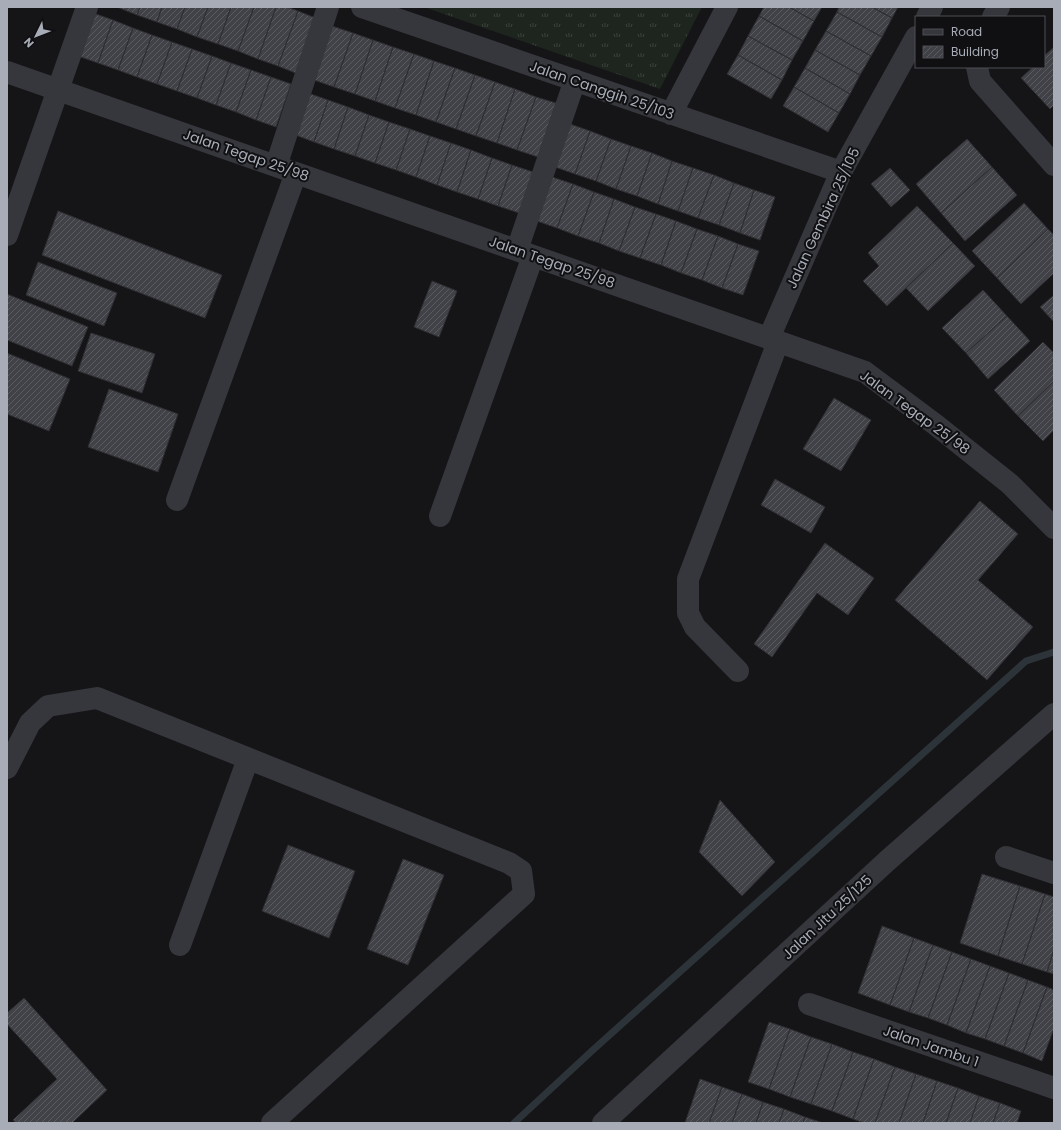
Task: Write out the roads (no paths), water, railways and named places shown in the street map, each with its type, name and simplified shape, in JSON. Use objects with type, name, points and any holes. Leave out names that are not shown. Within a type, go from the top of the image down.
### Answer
[{"type":"street","points":[[7,235],[87,7]]},
{"type":"street","points":[[276,166],[328,7]]},
{"type":"street","name":"Jalan Canggih 25/103","points":[[362,7],[841,172]]},
{"type":"street","points":[[671,114],[727,7]]},
{"type":"street","points":[[928,16],[932,7]]},
{"type":"street","points":[[994,16],[999,7]]},
{"type":"street","name":"Jalan Gembira 25/105","points":[[738,671],[695,627],[688,613],[688,579],[774,340],[841,172],[915,39]]},
{"type":"street","points":[[978,68],[980,81],[1054,165]]},
{"type":"street","name":"Jalan Tegap 25/98","points":[[7,72],[865,372],[936,425],[1010,484],[1054,528]]},
{"type":"street","points":[[440,516],[525,253],[575,80]]},
{"type":"street","points":[[177,500],[296,173]]},
{"type":"street","points":[[7,768],[30,723],[48,706],[96,698],[509,863],[521,871],[524,894],[272,1123]]},
{"type":"street","name":"Jalan Jitu 25/125","points":[[603,1123],[887,861],[1054,714]]},
{"type":"street","points":[[180,945],[248,759]]},
{"type":"street","points":[[1006,857],[1054,873]]},
{"type":"street","name":"Jalan Jambu 1","points":[[809,1004],[1054,1088]]},
{"type":"waterway","points":[[514,1123],[594,1049],[1026,661],[1054,652]]}]
